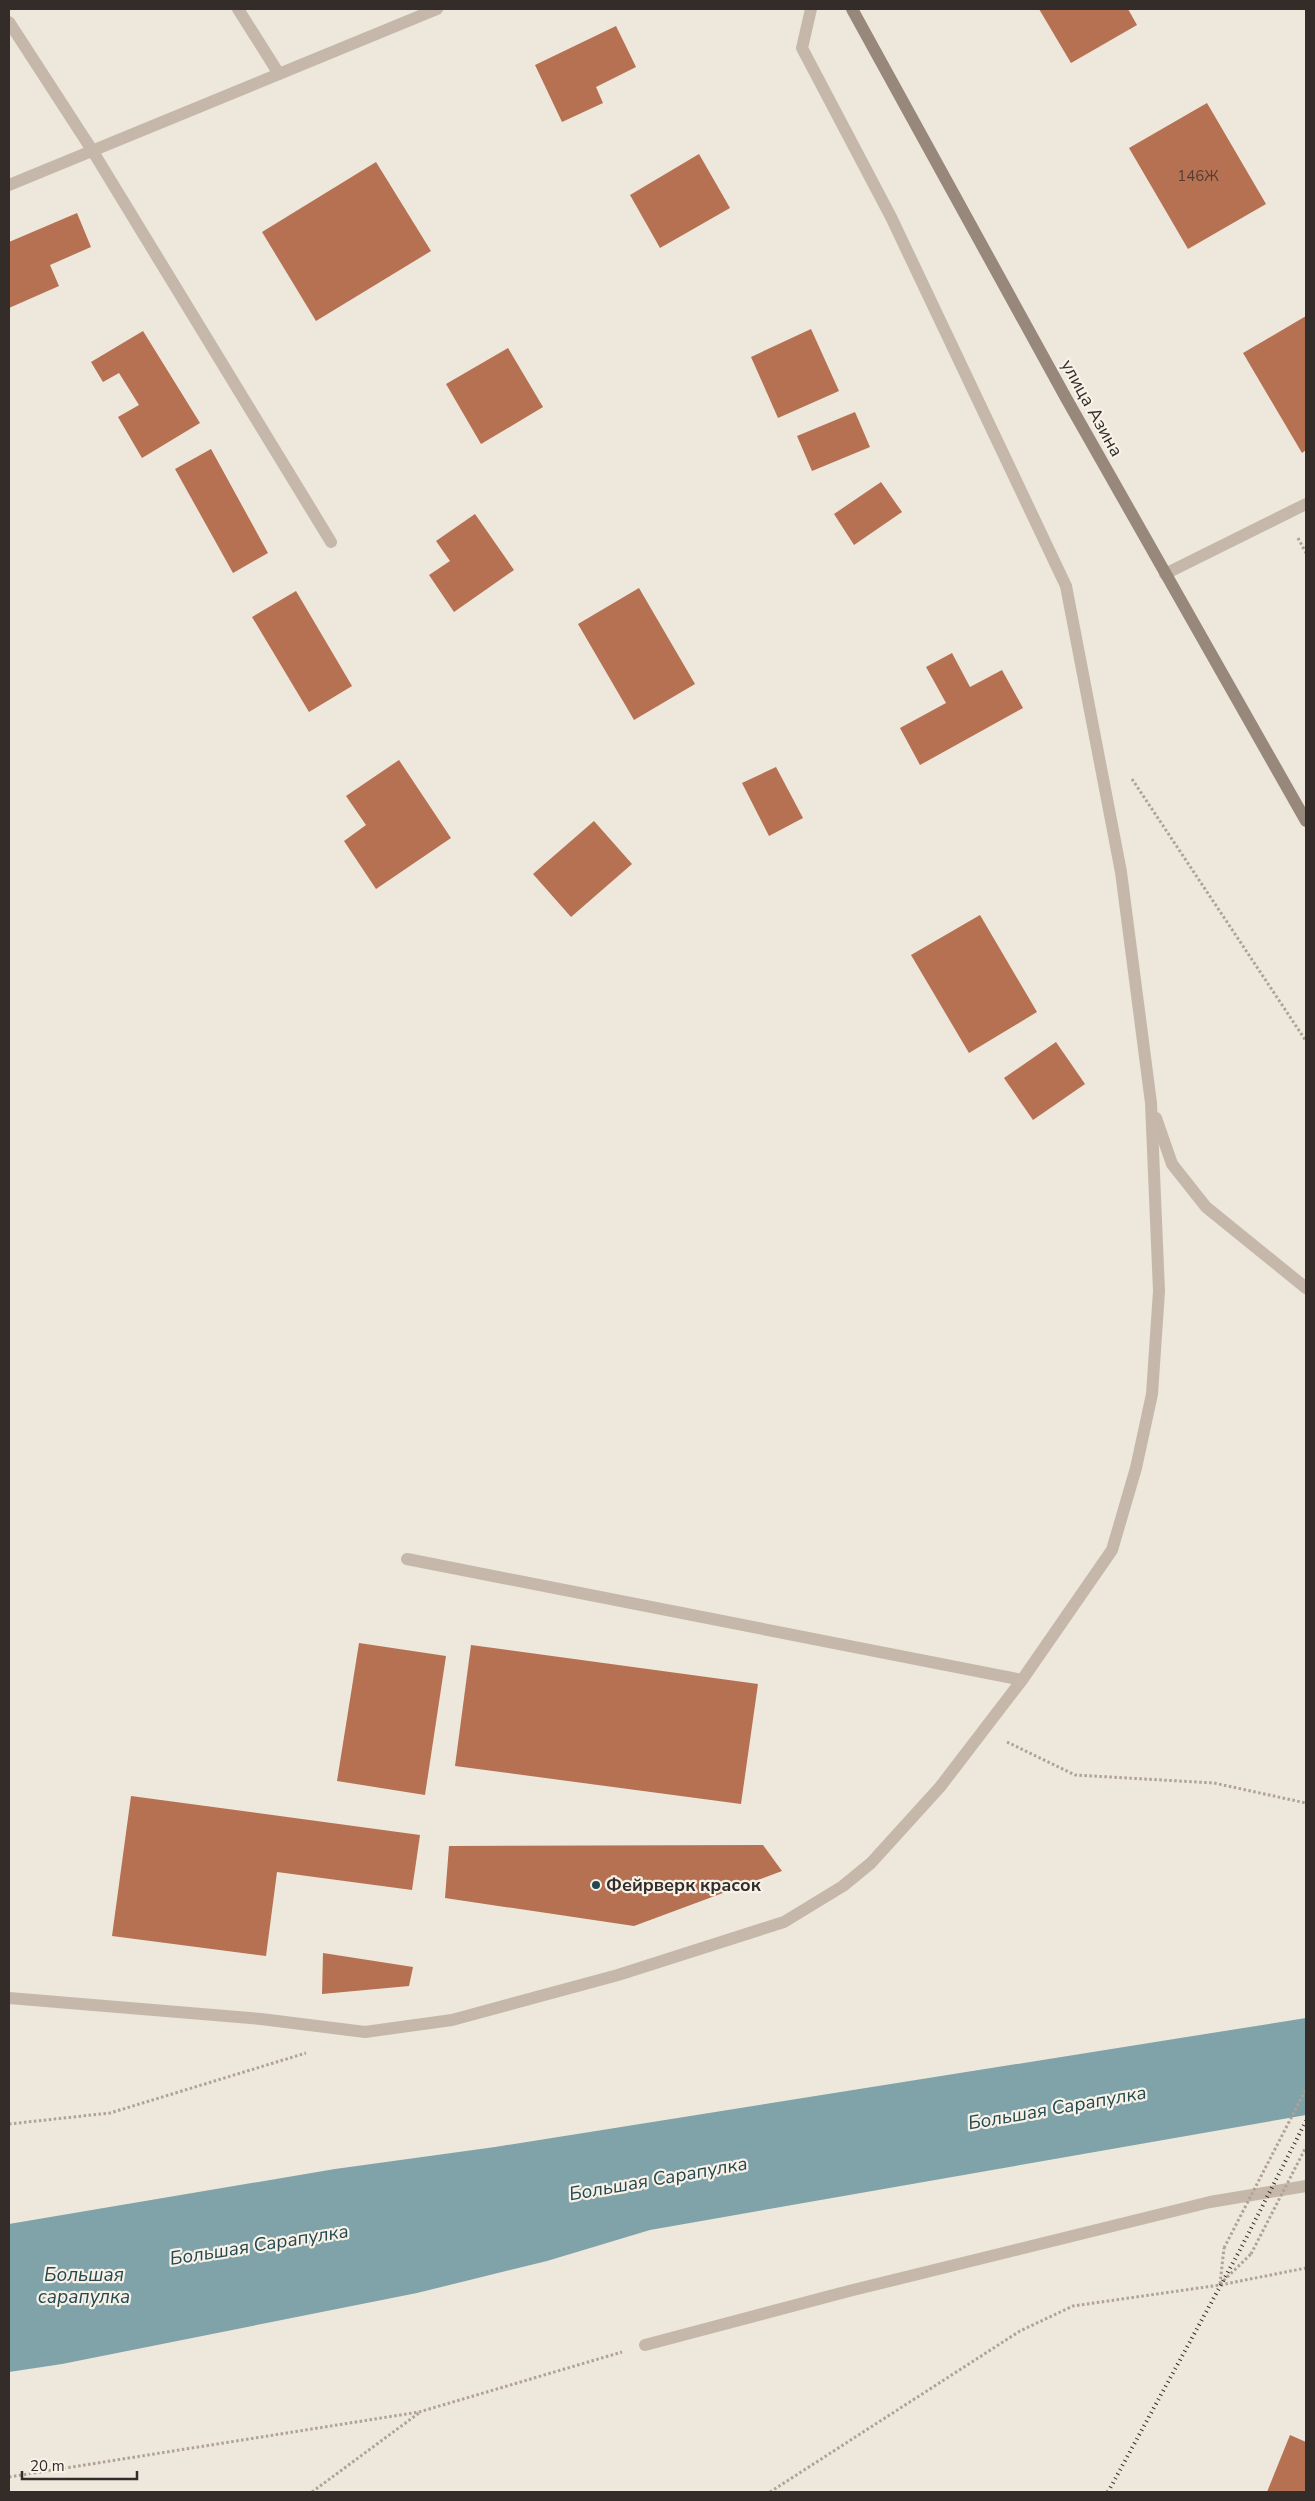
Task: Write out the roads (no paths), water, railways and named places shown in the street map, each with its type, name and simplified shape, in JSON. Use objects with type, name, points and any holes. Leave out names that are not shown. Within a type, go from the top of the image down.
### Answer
[{"type":"main road","name":"улица Азина","points":[[852,9],[1165,574],[1306,821]]},
{"type":"street","points":[[238,9],[278,74]]},
{"type":"street","points":[[9,185],[437,9]]},
{"type":"street","points":[[9,1998],[261,2019],[366,2032],[452,2020],[618,1975],[784,1922],[843,1886],[871,1863],[940,1787],[1022,1680],[1112,1550],[1136,1468],[1152,1394],[1159,1290],[1151,1103],[1121,872],[1066,586],[891,217],[802,48],[811,9]]},
{"type":"street","points":[[9,22],[92,150],[331,542]]},
{"type":"street","points":[[1165,574],[1306,504]]},
{"type":"street","points":[[1151,1103],[1172,1164],[1206,1207],[1306,1288]]},
{"type":"street","points":[[407,1559],[1022,1680]]},
{"type":"street","points":[[645,2345],[848,2291],[1210,2202],[1306,2186]]},
{"type":"water","points":[[1306,2018],[1306,2115],[650,2230],[547,2261],[417,2293],[62,2364],[9,2372],[9,2224],[335,2169],[495,2147]]},
{"type":"railway","points":[[1108,2492],[1241,2248],[1306,2121]]},
{"type":"place","name":"Фейрверк красок","points":[[596,1885]]},
{"type":"water label","name":"Большая Сарапулка","points":[[1057,2107]]},
{"type":"water label","name":"Большая Сарапулка","points":[[658,2178]]},
{"type":"water label","name":"Большая Сарапулка","points":[[259,2244]]},
{"type":"water label","name":"Большая сарапулка","points":[[84,2285]]}]
